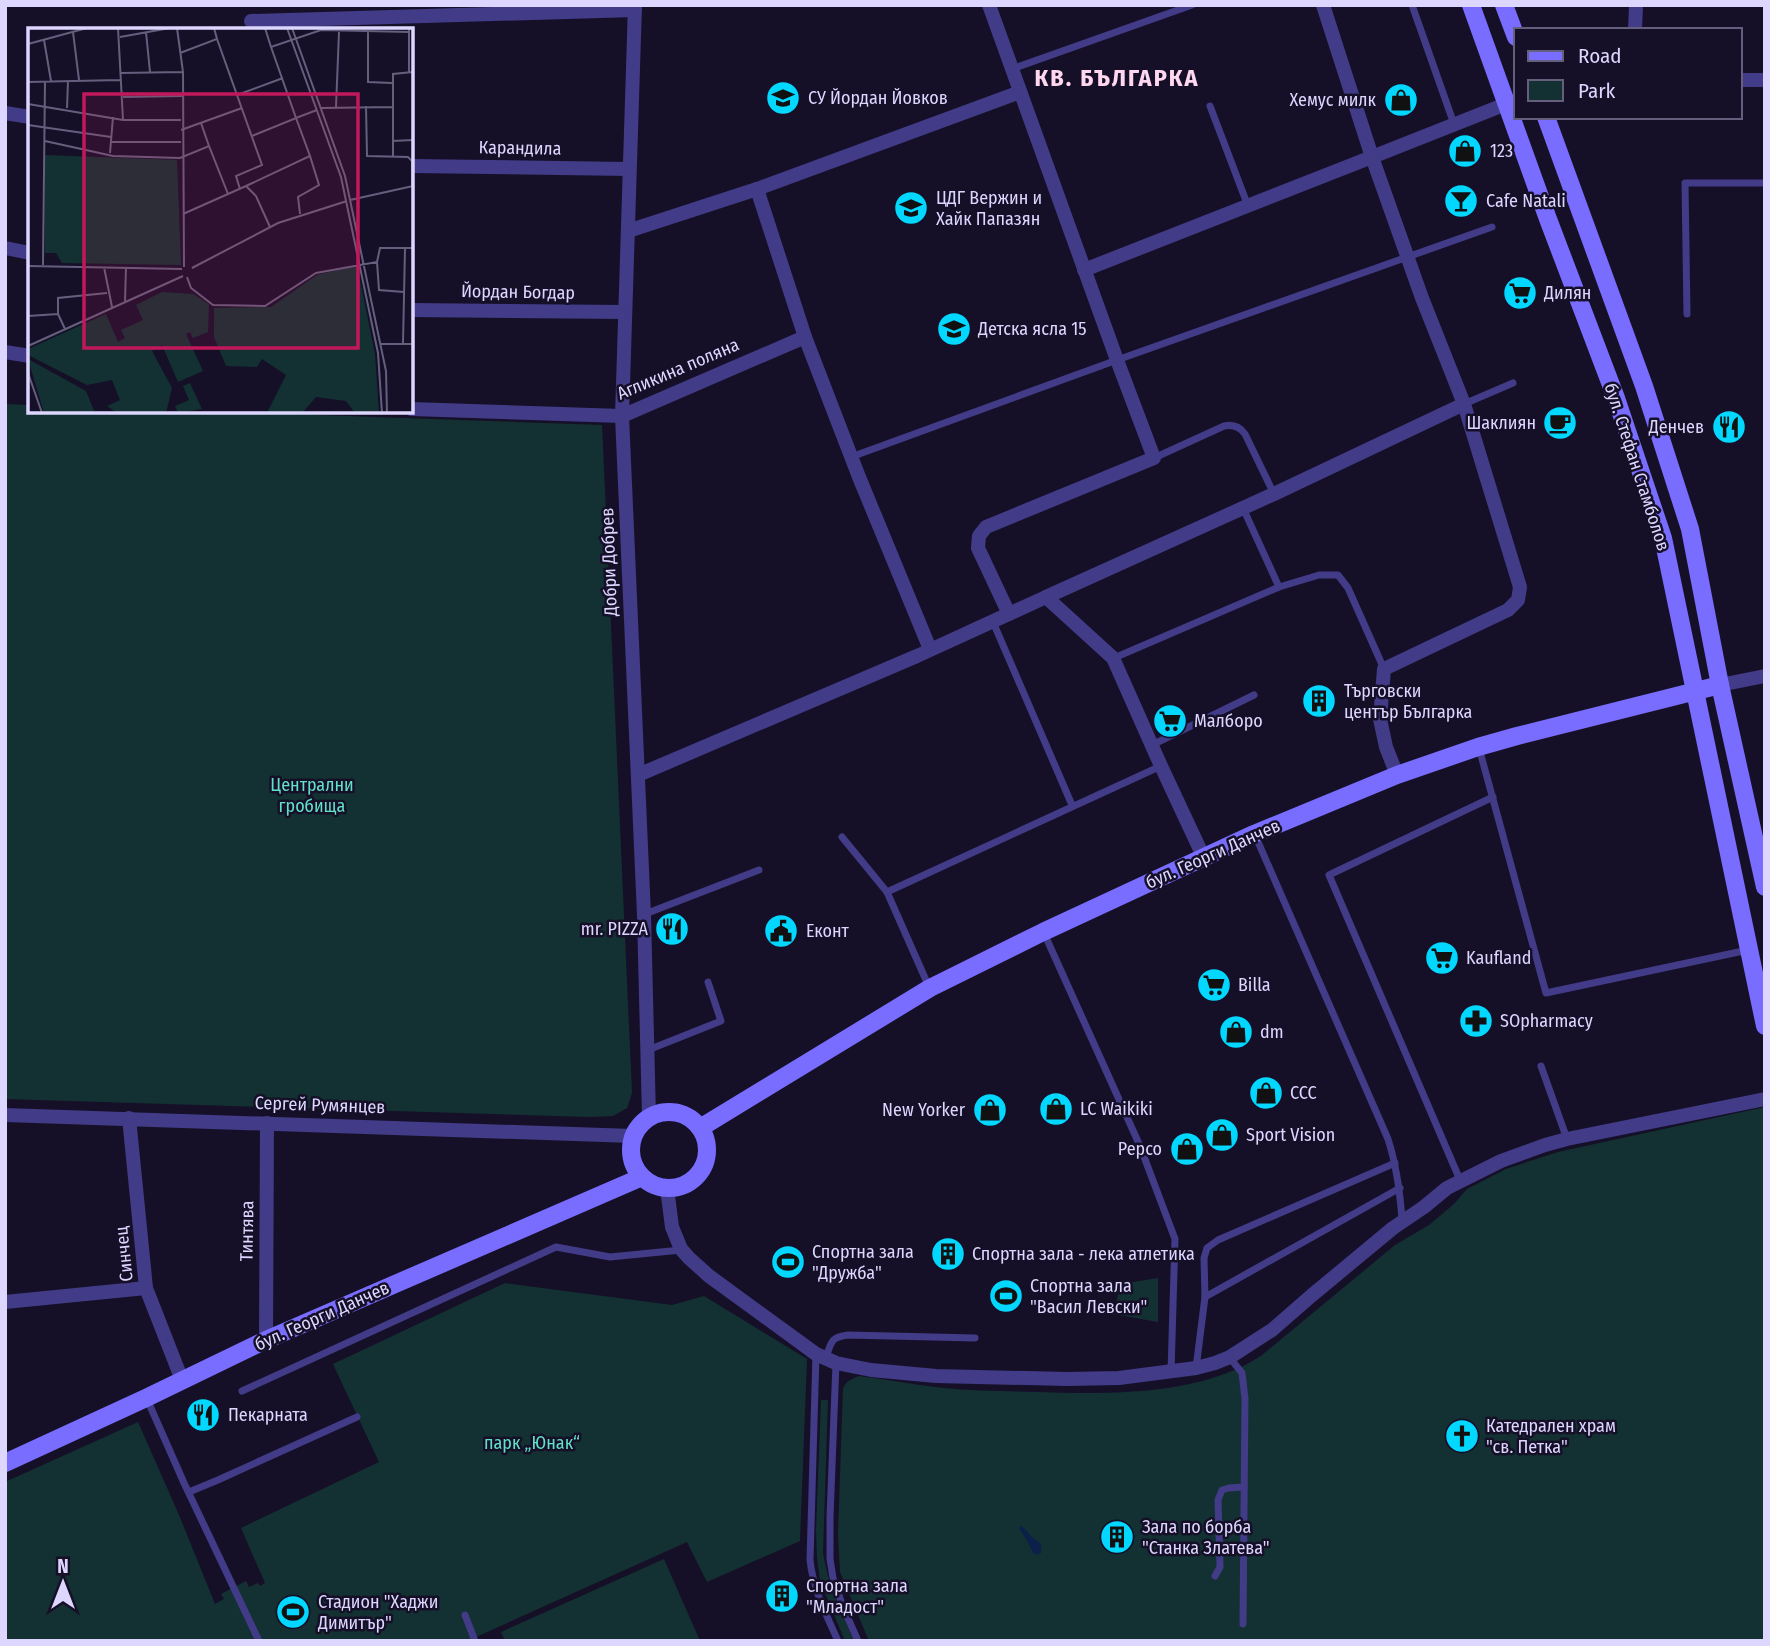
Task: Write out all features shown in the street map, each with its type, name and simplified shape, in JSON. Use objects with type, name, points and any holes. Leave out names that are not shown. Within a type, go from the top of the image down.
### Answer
[{"type":"main road","name":"бул. Стефан Стамболов","points":[[1471,5],[1616,398],[1663,537],[1765,1026]]},
{"type":"main road","points":[[1504,5],[1514,32]]},
{"type":"main road","name":"бул. Стефан Стамболов","points":[[1547,119],[1644,386],[1690,529],[1720,685],[1765,887]]},
{"type":"main road","name":"бул. Георги Данчев","points":[[700,1128],[930,988],[1254,834],[1397,775],[1478,747],[1720,685]]},
{"type":"main road","points":[[676,1112],[687,1116],[700,1128],[707,1144],[706,1157],[695,1178],[667,1188],[650,1183],[642,1177],[632,1161],[631,1148],[639,1125],[649,1117],[676,1112]]},
{"type":"main road","name":"бул. Георги Данчев","points":[[5,1464],[266,1340],[642,1177]]},
{"type":"street","points":[[248,5],[251,25],[635,8]]},
{"type":"street","points":[[989,5],[1116,360],[1154,458],[992,524],[982,531],[978,548],[1009,614]]},
{"type":"street","points":[[1323,5],[1372,158],[1464,404],[1520,587],[1518,600],[1508,610],[1384,668],[1380,719],[1386,747],[1397,775]]},
{"type":"street","points":[[1635,28],[1636,5]]},
{"type":"street","name":"Добри Добрев","points":[[635,8],[622,416],[644,915],[649,1117]]},
{"type":"street","points":[[1742,80],[1765,80]]},
{"type":"street","points":[[628,231],[757,189],[1020,92]]},
{"type":"street","points":[[1084,270],[1506,104]]},
{"type":"street","points":[[5,113],[28,117]]},
{"type":"street","name":"Карандила","points":[[413,166],[629,169]]},
{"type":"street","points":[[757,189],[805,337],[851,458],[930,649]]},
{"type":"street","points":[[5,248],[28,253]]},
{"type":"street","name":"Йордан Богдар","points":[[413,310],[625,312]]},
{"type":"street","name":"Агликина поляна","points":[[413,409],[622,416],[805,337]]},
{"type":"street","points":[[5,352],[28,356]]},
{"type":"street","points":[[638,775],[1009,614],[1464,404]]},
{"type":"street","points":[[1046,597],[1113,658],[1204,858]]},
{"type":"street","name":"бул. Георги Данчев","points":[[1720,685],[1765,676]]},
{"type":"street","points":[[667,1188],[672,1227],[681,1250],[699,1268],[826,1358],[879,1371],[949,1377],[1106,1379],[1196,1368],[1230,1357],[1272,1330],[1447,1188],[1522,1153],[1567,1139],[1765,1099]]},
{"type":"street","name":"Сергей Румянцев","points":[[5,1115],[633,1136]]},
{"type":"street","name":"Синчец","points":[[129,1118],[146,1288],[182,1380]]},
{"type":"street","name":"Тинтява","points":[[266,1340],[267,1123]]},
{"type":"street","points":[[5,1302],[146,1288]]},
{"type":"lane","points":[[1012,69],[1192,5]]},
{"type":"lane","points":[[1412,5],[1454,124]]},
{"type":"lane","points":[[1210,106],[1248,206]]},
{"type":"lane","points":[[1687,314],[1685,183],[1765,183]]},
{"type":"lane","points":[[851,458],[1116,360],[1492,227]]},
{"type":"lane","points":[[1464,404],[1513,383]]},
{"type":"lane","points":[[1154,458],[1224,426],[1234,426],[1245,434],[1274,494]]},
{"type":"lane","points":[[1243,508],[1279,587]]},
{"type":"lane","points":[[1113,658],[1279,587],[1320,575],[1338,575],[1348,588],[1384,668]]},
{"type":"lane","points":[[992,621],[1072,805]]},
{"type":"lane","points":[[1152,745],[1254,695]]},
{"type":"lane","points":[[1478,747],[1546,993],[1749,949]]},
{"type":"lane","points":[[887,892],[1161,766]]},
{"type":"lane","points":[[1460,1180],[1329,876],[1493,797]]},
{"type":"lane","points":[[1254,834],[1388,1139],[1400,1188],[1402,1222]]},
{"type":"lane","points":[[842,837],[887,892],[930,988]]},
{"type":"lane","points":[[644,915],[759,870]]},
{"type":"lane","points":[[1043,932],[1140,1146],[1175,1239],[1171,1372]]},
{"type":"lane","points":[[648,1050],[721,1021],[708,982]]},
{"type":"lane","points":[[1541,1066],[1567,1139]]},
{"type":"lane","points":[[1196,1368],[1205,1297],[1204,1258],[1207,1248],[1219,1240],[1395,1163]]},
{"type":"lane","points":[[1205,1297],[1400,1188]]},
{"type":"lane","points":[[242,1391],[556,1247],[610,1257],[681,1250]]},
{"type":"lane","points":[[838,1641],[820,1602],[810,1560],[826,1358],[831,1342],[838,1336],[848,1335],[975,1338]]},
{"type":"lane","points":[[1230,1357],[1242,1373],[1245,1390],[1243,1624]]},
{"type":"lane","points":[[826,1358],[830,1559],[833,1578],[858,1641]]},
{"type":"lane","points":[[146,1398],[259,1641]]},
{"type":"lane","points":[[189,1492],[357,1416]]},
{"type":"lane","points":[[1215,1576],[1220,1567],[1218,1500],[1222,1490],[1244,1487]]},
{"type":"lane","points":[[464,1615],[475,1641]]},
{"type":"green space","name":"Централни гробища","points":[[5,404],[28,405],[28,413],[263,413],[602,425],[632,1093],[627,1108],[613,1116],[590,1117],[5,1099]]},
{"type":"green space","points":[[1765,1107],[1765,1641],[869,1641],[840,1572],[838,1534],[843,1388],[847,1382],[858,1376],[954,1389],[1091,1393],[1152,1390],[1210,1379],[1237,1369],[1262,1355],[1395,1245],[1429,1225],[1467,1189],[1506,1169],[1558,1152]]},
{"type":"green space","points":[[1158,1278],[1158,1322],[1113,1314],[1121,1284]]},
{"type":"green space","name":"парк „Юнак“","points":[[505,1283],[672,1305],[704,1296],[807,1359],[800,1541],[707,1582],[687,1542],[467,1641],[5,1641],[5,1482],[138,1422],[215,1604],[224,1599],[221,1594],[246,1581],[249,1587],[265,1583],[241,1528],[379,1462],[333,1364]]},
{"type":"green space","points":[[821,1400],[828,1400],[823,1553],[832,1587],[854,1641],[845,1641],[820,1581],[816,1530]]},
{"type":"green space","points":[[664,1559],[700,1641],[505,1641],[501,1632]]},
{"type":"water","points":[[1021,1526],[1040,1543],[1041,1553],[1033,1553],[1019,1528]]},
{"type":"place","name":"СУ Йордан Йовков","points":[[783,98]]},
{"type":"place","name":"Хемус милк","points":[[1401,100]]},
{"type":"place","name":"123","points":[[1465,151]]},
{"type":"place","name":"Cafe Natali","points":[[1461,201]]},
{"type":"place","name":"ЦДГ Вержин и Хайк Папазян","points":[[911,208]]},
{"type":"place","name":"Дилян","points":[[1520,293]]},
{"type":"place","name":"Детска ясла 15","points":[[954,329]]},
{"type":"place","name":"Шаклиян","points":[[1560,423]]},
{"type":"place","name":"Денчев","points":[[1729,427]]},
{"type":"place","name":"Търговски център Българка","points":[[1319,701]]},
{"type":"place","name":"Малборо","points":[[1170,721]]},
{"type":"place","name":"mr. PIZZA","points":[[672,929]]},
{"type":"place","name":"Еконт","points":[[781,931]]},
{"type":"place","name":"Kaufland","points":[[1442,958]]},
{"type":"place","name":"Billa","points":[[1214,985]]},
{"type":"place","name":"SOpharmacy","points":[[1476,1021]]},
{"type":"place","name":"dm","points":[[1236,1032]]},
{"type":"place","name":"CCC","points":[[1266,1093]]},
{"type":"place","name":"LC Waikiki","points":[[1056,1109]]},
{"type":"place","name":"New Yorker","points":[[990,1110]]},
{"type":"place","name":"Sport Vision","points":[[1222,1135]]},
{"type":"place","name":"Pepco","points":[[1187,1149]]},
{"type":"place","name":"Спортна зала - лека атлетика","points":[[948,1254]]},
{"type":"place","name":"Спортна зала \"Дружба\"","points":[[788,1262]]},
{"type":"place","name":"Спортна зала \"Васил Левски\"","points":[[1006,1296]]},
{"type":"place","name":"Пекарната","points":[[203,1415]]},
{"type":"place","name":"Катедрален храм \"св. Петка\"","points":[[1462,1436]]},
{"type":"place","name":"Зала по борба \"Станка Златева\"","points":[[1117,1537]]},
{"type":"place","name":"Спортна зала \"Младост\"","points":[[782,1596]]},
{"type":"place","name":"Стадион \"Хаджи Димитър\"","points":[[293,1612]]},
{"type":"district","name":"КВ. БЪЛГАРКА","points":[[1117,78]]}]
